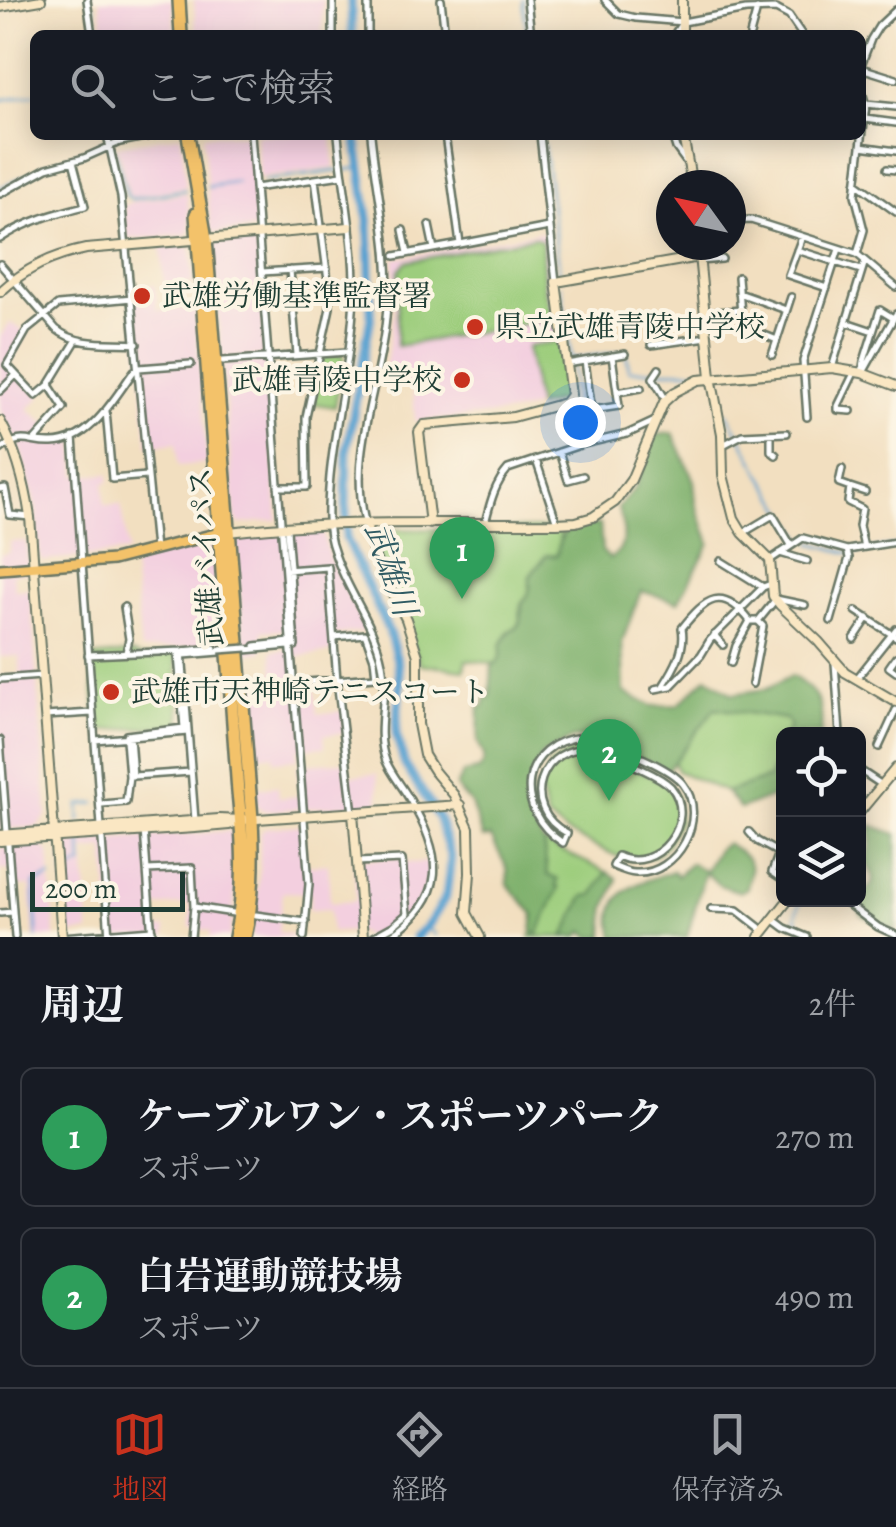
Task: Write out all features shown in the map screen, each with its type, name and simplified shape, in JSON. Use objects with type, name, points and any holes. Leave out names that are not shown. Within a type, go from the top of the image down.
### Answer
[{"type":"highway","points":[[179,0],[181,30]]},
{"type":"highway","name":"武雄バイパス","points":[[189,140],[202,239],[247,820],[254,866],[245,937]]},
{"type":"highway","name":"武雄バイパス","points":[[235,937],[247,820]]},
{"type":"main road","points":[[0,569],[113,560],[225,532]]},
{"type":"street","points":[[0,7],[41,0]]},
{"type":"street","points":[[86,0],[91,30]]},
{"type":"street","points":[[333,0],[333,30]]},
{"type":"street","points":[[368,0],[368,30]]},
{"type":"street","points":[[441,0],[444,30]]},
{"type":"street","points":[[526,0],[529,30]]},
{"type":"street","points":[[605,0],[620,14],[683,22],[776,9],[789,16],[799,30]]},
{"type":"street","points":[[682,0],[682,30]]},
{"type":"street","points":[[751,30],[757,9]]},
{"type":"street","points":[[866,52],[879,26],[896,10]]},
{"type":"street","points":[[677,30],[683,22]]},
{"type":"street","points":[[866,68],[896,79]]},
{"type":"street","points":[[866,104],[896,107]]},
{"type":"street","points":[[866,119],[896,123]]},
{"type":"street","points":[[107,140],[121,197],[155,550]]},
{"type":"street","points":[[1,191],[47,168],[133,140]]},
{"type":"street","points":[[251,140],[278,488],[289,570],[293,683],[309,884],[304,937]]},
{"type":"street","points":[[338,140],[354,264],[354,298],[334,432],[329,524],[334,552],[374,634],[382,662],[381,741],[386,761],[423,821],[434,854],[435,873],[432,890],[412,918],[389,937],[380,934]]},
{"type":"street","points":[[373,140],[388,260],[388,298],[362,447],[360,502],[376,561],[406,619],[418,656],[418,731],[424,755],[469,828],[467,913],[480,937]]},
{"type":"street","points":[[446,140],[460,244]]},
{"type":"street","points":[[541,140],[556,282],[570,363],[569,400]]},
{"type":"street","points":[[674,140],[688,163]]},
{"type":"street","points":[[684,140],[689,170]]},
{"type":"street","points":[[856,254],[864,230],[855,195],[862,140]]},
{"type":"street","points":[[861,146],[896,151]]},
{"type":"street","points":[[0,239],[40,217],[84,206],[73,161]]},
{"type":"street","points":[[887,168],[896,170]]},
{"type":"street","points":[[256,188],[342,175]]},
{"type":"street","points":[[278,488],[306,487],[306,417],[330,308],[315,179]]},
{"type":"street","points":[[856,184],[896,212]]},
{"type":"street","points":[[746,220],[856,254],[896,287]]},
{"type":"street","points":[[429,226],[434,248]]},
{"type":"street","points":[[0,292],[29,268],[86,248],[349,227]]},
{"type":"street","points":[[395,256],[549,227]]},
{"type":"street","points":[[403,230],[408,253]]},
{"type":"street","points":[[802,236],[788,275],[827,288]]},
{"type":"street","points":[[806,417],[803,362],[839,248]]},
{"type":"street","points":[[797,250],[861,271]]},
{"type":"street","points":[[556,282],[693,260]]},
{"type":"street","points":[[699,260],[728,502],[744,533],[770,560]]},
{"type":"street","points":[[832,368],[866,260]]},
{"type":"street","points":[[0,264],[64,336],[76,341],[137,344]]},
{"type":"street","points":[[262,272],[327,268]]},
{"type":"street","points":[[290,270],[296,355]]},
{"type":"street","points":[[738,277],[742,326],[776,340]]},
{"type":"street","points":[[739,292],[786,310]]},
{"type":"street","points":[[772,355],[791,297]]},
{"type":"street","points":[[76,341],[49,386],[36,396],[7,365],[27,330],[58,305],[132,298]]},
{"type":"street","points":[[704,313],[741,310]]},
{"type":"street","points":[[851,411],[841,412],[838,406],[895,316],[880,310],[859,372]]},
{"type":"street","points":[[846,322],[873,331]]},
{"type":"street","points":[[651,346],[707,336]]},
{"type":"street","points":[[223,361],[347,352]]},
{"type":"street","points":[[570,363],[625,354]]},
{"type":"street","points":[[592,410],[618,406],[612,356]]},
{"type":"street","points":[[585,361],[596,441]]},
{"type":"street","points":[[0,450],[22,438],[54,443],[73,437],[91,426],[134,371],[191,364]]},
{"type":"street","points":[[225,532],[329,524],[576,522],[615,502],[631,480],[666,400],[688,384],[711,377],[832,368],[859,372],[896,386]]},
{"type":"street","points":[[658,371],[653,378],[666,400]]},
{"type":"street","points":[[0,391],[16,375]]},
{"type":"street","points":[[34,440],[64,408],[49,386]]},
{"type":"street","points":[[617,392],[641,388]]},
{"type":"street","points":[[430,524],[420,432],[424,425],[514,417],[569,400]]},
{"type":"street","points":[[569,400],[574,404],[580,445]]},
{"type":"street","points":[[106,408],[112,479],[147,476]]},
{"type":"street","points":[[485,524],[492,496],[508,469],[627,434],[655,420]]},
{"type":"street","points":[[0,421],[12,442],[30,517],[62,937],[152,934],[144,828]]},
{"type":"street","points":[[723,445],[740,436],[787,433]]},
{"type":"street","points":[[771,434],[771,451],[776,456]]},
{"type":"street","points":[[73,437],[109,935]]},
{"type":"street","points":[[559,452],[568,480],[583,476]]},
{"type":"street","points":[[536,460],[557,523]]},
{"type":"street","points":[[842,468],[839,484],[865,492]]},
{"type":"street","points":[[850,486],[848,502],[862,509],[864,548]]},
{"type":"street","points":[[0,489],[5,488],[10,515],[30,517]]},
{"type":"street","points":[[744,533],[772,515],[791,545]]},
{"type":"street","points":[[752,684],[763,626],[754,621],[742,610],[727,599],[718,598],[704,602],[682,628],[680,654],[659,688],[672,686],[714,636],[742,610],[767,585],[770,560],[791,545],[803,538],[847,550],[896,542]]},
{"type":"street","points":[[831,620],[849,558],[847,550]]},
{"type":"street","points":[[780,553],[807,561]]},
{"type":"street","points":[[721,561],[767,585],[835,663],[896,702]]},
{"type":"street","points":[[289,570],[328,567],[363,937]]},
{"type":"street","points":[[776,599],[805,605]]},
{"type":"street","points":[[731,663],[736,646],[776,599]]},
{"type":"street","points":[[124,607],[129,639],[126,652]]},
{"type":"street","points":[[856,611],[895,633],[856,679]]},
{"type":"street","points":[[854,639],[868,618]]},
{"type":"street","points":[[293,683],[376,677],[365,634],[334,637]]},
{"type":"street","points":[[714,636],[723,645]]},
{"type":"street","points":[[88,654],[182,654],[291,645]]},
{"type":"street","points":[[182,654],[195,824]]},
{"type":"street","points":[[102,804],[126,802],[126,733],[184,728],[178,655],[182,654]]},
{"type":"street","points":[[896,656],[890,667],[896,672]]},
{"type":"street","points":[[835,663],[840,727]]},
{"type":"street","points":[[0,678],[42,676]]},
{"type":"street","points":[[879,746],[896,710]]},
{"type":"street","points":[[46,716],[93,713]]},
{"type":"street","points":[[95,740],[188,732]]},
{"type":"street","points":[[127,737],[132,776],[192,772]]},
{"type":"street","points":[[583,737],[594,738],[667,771],[684,786],[694,815],[675,856],[652,871],[636,874],[613,866],[618,856],[644,860],[667,846],[679,820],[677,798],[658,778],[594,749],[574,749],[550,764],[540,789],[547,818],[567,833],[562,842],[539,823],[530,806],[530,778],[542,754],[563,740],[583,737]]},
{"type":"street","points":[[0,740],[14,937]]},
{"type":"street","points":[[866,804],[896,768]]},
{"type":"street","points":[[866,774],[882,785]]},
{"type":"street","points":[[4,838],[195,824],[230,825],[247,820],[456,805]]},
{"type":"street","points":[[749,832],[756,841],[776,851]]},
{"type":"street","points":[[357,862],[402,860],[407,914],[373,937]]},
{"type":"street","points":[[147,870],[192,868],[191,937]]},
{"type":"street","points":[[194,907],[240,914]]},
{"type":"street","points":[[713,918],[713,910],[737,910],[762,934],[783,907]]},
{"type":"street","points":[[851,907],[896,936]]},
{"type":"street","points":[[0,913],[13,912]]},
{"type":"street","points":[[256,916],[306,922]]},
{"type":"street","points":[[773,919],[804,935]]},
{"type":"shaded area","points":[[99,0],[172,0],[175,30],[104,30]]},
{"type":"shaded area","points":[[194,0],[323,0],[322,30],[196,30]]},
{"type":"shaded area","points":[[181,140],[186,187],[132,197],[117,146]]},
{"type":"shaded area","points":[[203,140],[248,140],[256,229],[216,233],[211,229]]},
{"type":"shaded area","points":[[256,140],[332,140],[334,168],[259,178]]},
{"type":"shaded area","points":[[187,193],[190,230],[186,235],[128,239],[124,206]]},
{"type":"shaded area","name":"県立武雄青陵中学校","points":[[540,232],[547,237],[566,391],[560,400],[513,413],[415,421],[413,386],[383,382],[394,314],[394,259]]},
{"type":"shaded area","points":[[257,240],[266,355],[222,359],[213,249],[219,243]]},
{"type":"shaded area","points":[[185,245],[191,250],[193,283],[164,285],[161,247]]},
{"type":"shaded area","points":[[155,285],[157,310],[195,307],[207,463],[178,466],[176,443],[148,446],[133,287]]},
{"type":"shaded area","points":[[10,323],[28,333],[9,366],[41,397],[28,409],[49,426],[40,438],[53,442],[75,440],[77,476],[109,474],[109,482],[104,483],[104,505],[121,505],[128,552],[44,561],[40,557],[36,509],[20,445],[0,410],[0,337]]},
{"type":"shaded area","points":[[267,360],[278,520],[240,524],[235,518],[223,364]]},
{"type":"shaded area","points":[[322,531],[329,556],[366,631],[332,635],[332,652],[294,657],[296,680],[314,679],[317,714],[343,711],[346,733],[324,735],[325,747],[298,749],[298,759],[274,761],[273,755],[253,755],[247,676],[274,673],[272,651],[293,649],[293,630],[262,631],[263,652],[245,654],[236,544],[241,536]]},
{"type":"shaded area","points":[[26,541],[29,575],[13,574],[15,590],[30,589],[47,815],[37,827],[0,829],[0,676],[20,675],[19,656],[0,657],[0,555],[10,552],[10,542]]},
{"type":"shaded area","points":[[207,544],[213,549],[221,645],[141,650],[133,563]]},
{"type":"shaded area","points":[[345,762],[347,776],[377,774],[379,803],[264,811],[257,805],[256,788],[278,786],[279,798],[299,796],[298,764]]},
{"type":"shaded area","points":[[302,825],[305,866],[328,864],[330,903],[356,901],[354,860],[404,858],[406,863],[429,862],[430,873],[420,901],[396,927],[367,936],[357,931],[331,932],[330,909],[309,910],[311,893],[283,892],[278,932],[302,937],[252,937],[260,835],[264,828]]},
{"type":"shaded area","points":[[229,831],[236,837],[237,873],[230,937],[210,937],[211,931],[190,927],[191,904],[154,907],[154,929],[166,928],[166,937],[112,937],[105,849],[84,851],[89,932],[68,934],[62,853],[71,843]]},
{"type":"shaded area","points":[[39,845],[49,852],[55,937],[34,937],[30,886],[12,887],[11,870],[0,870],[0,848]]},
{"type":"green space","points":[[535,237],[542,241],[544,287],[553,319],[397,346],[399,270],[406,262]]},
{"type":"green space","points":[[560,341],[566,391],[560,400],[537,407],[527,347]]},
{"type":"green space","points":[[342,354],[335,407],[311,403],[322,355]]},
{"type":"green space","points":[[673,433],[694,481],[696,504],[710,543],[678,602],[641,591],[622,642],[624,692],[652,706],[678,705],[707,677],[733,694],[767,689],[792,676],[817,699],[821,727],[789,727],[786,719],[715,708],[667,771],[594,738],[573,738],[542,755],[531,778],[531,806],[539,823],[535,825],[543,842],[548,875],[558,880],[559,888],[538,934],[532,932],[534,914],[508,885],[507,868],[491,837],[483,838],[471,804],[456,787],[463,773],[479,770],[484,762],[478,742],[479,707],[490,697],[492,664],[501,655],[501,645],[521,620],[530,576],[547,555],[557,556],[566,529],[600,524],[602,551],[610,559],[621,548],[624,536],[618,508],[635,488],[655,435]]},
{"type":"green space","points":[[561,528],[557,556],[546,555],[530,576],[517,627],[509,631],[501,645],[496,664],[466,660],[464,670],[420,664],[379,560],[373,530]]},
{"type":"green space","points":[[130,653],[142,657],[176,654],[181,725],[97,731],[91,657]]},
{"type":"green space","points":[[715,708],[786,719],[790,725],[776,727],[776,760],[769,778],[726,792],[677,771],[674,761]]},
{"type":"green space","points":[[574,749],[594,749],[667,783],[677,797],[679,821],[667,845],[654,857],[625,860],[567,833],[547,818],[540,789],[550,764]]},
{"type":"green space","points":[[776,760],[776,794],[740,809],[726,792],[769,778]]},
{"type":"green space","points":[[871,825],[896,834],[896,930],[861,915],[859,907],[866,907],[866,891],[872,884],[866,861]]},
{"type":"green space","points":[[543,842],[607,872],[593,895],[582,900],[564,937],[530,937],[532,932],[537,934],[556,886],[548,875]]},
{"type":"green space","points":[[727,843],[749,861],[747,888],[740,892],[719,885],[705,872],[687,937],[614,937],[613,909],[626,891],[673,871],[677,876],[691,863],[705,871],[719,848]]},
{"type":"green space","points":[[607,872],[617,878],[606,907],[604,937],[591,937],[584,931],[578,937],[564,937],[582,900],[593,895]]},
{"type":"waterway","name":"武雄川","points":[[351,0],[352,30]]},
{"type":"waterway","points":[[523,0],[526,30]]},
{"type":"waterway","points":[[93,5],[97,30]]},
{"type":"waterway","points":[[0,100],[30,95]]},
{"type":"waterway","points":[[0,188],[106,140]]},
{"type":"waterway","name":"武雄川","points":[[357,140],[369,225],[371,316],[347,448],[346,538],[389,632],[398,663],[396,734],[405,765],[438,817],[451,858],[446,896],[429,924],[415,937]]},
{"type":"waterway","points":[[544,145],[560,276]]},
{"type":"waterway","points":[[114,149],[127,196],[132,199],[185,190]]},
{"type":"waterway","points":[[264,181],[359,168]]},
{"type":"waterway","points":[[207,187],[237,182]]},
{"type":"waterway","points":[[561,285],[580,426]]},
{"type":"waterway","points":[[572,359],[626,351],[629,370],[703,371]]},
{"type":"waterway","points":[[727,413],[801,536]]},
{"type":"waterway","points":[[812,543],[848,553],[896,546]]},
{"type":"waterway","points":[[80,821],[79,805],[96,803]]},
{"type":"waterway","points":[[64,872],[82,865],[81,842]]},
{"type":"waterway","points":[[37,937],[34,884],[51,877]]},
{"type":"waterway","points":[[799,907],[796,916],[802,936]]},
{"type":"waterway","points":[[429,924],[435,935]]},
{"type":"place","name":"武雄労働基準監督署","points":[[142,296]]},
{"type":"place","name":"県立武雄青陵中学校","points":[[475,327]]},
{"type":"place","name":"武雄青陵中学校","points":[[462,380]]},
{"type":"place","name":"ケーブルワン・スポーツパーク","points":[[462,599]]},
{"type":"place","name":"武雄市天神崎テニスコート","points":[[111,692]]},
{"type":"place","name":"白岩運動競技場","points":[[609,801]]}]
